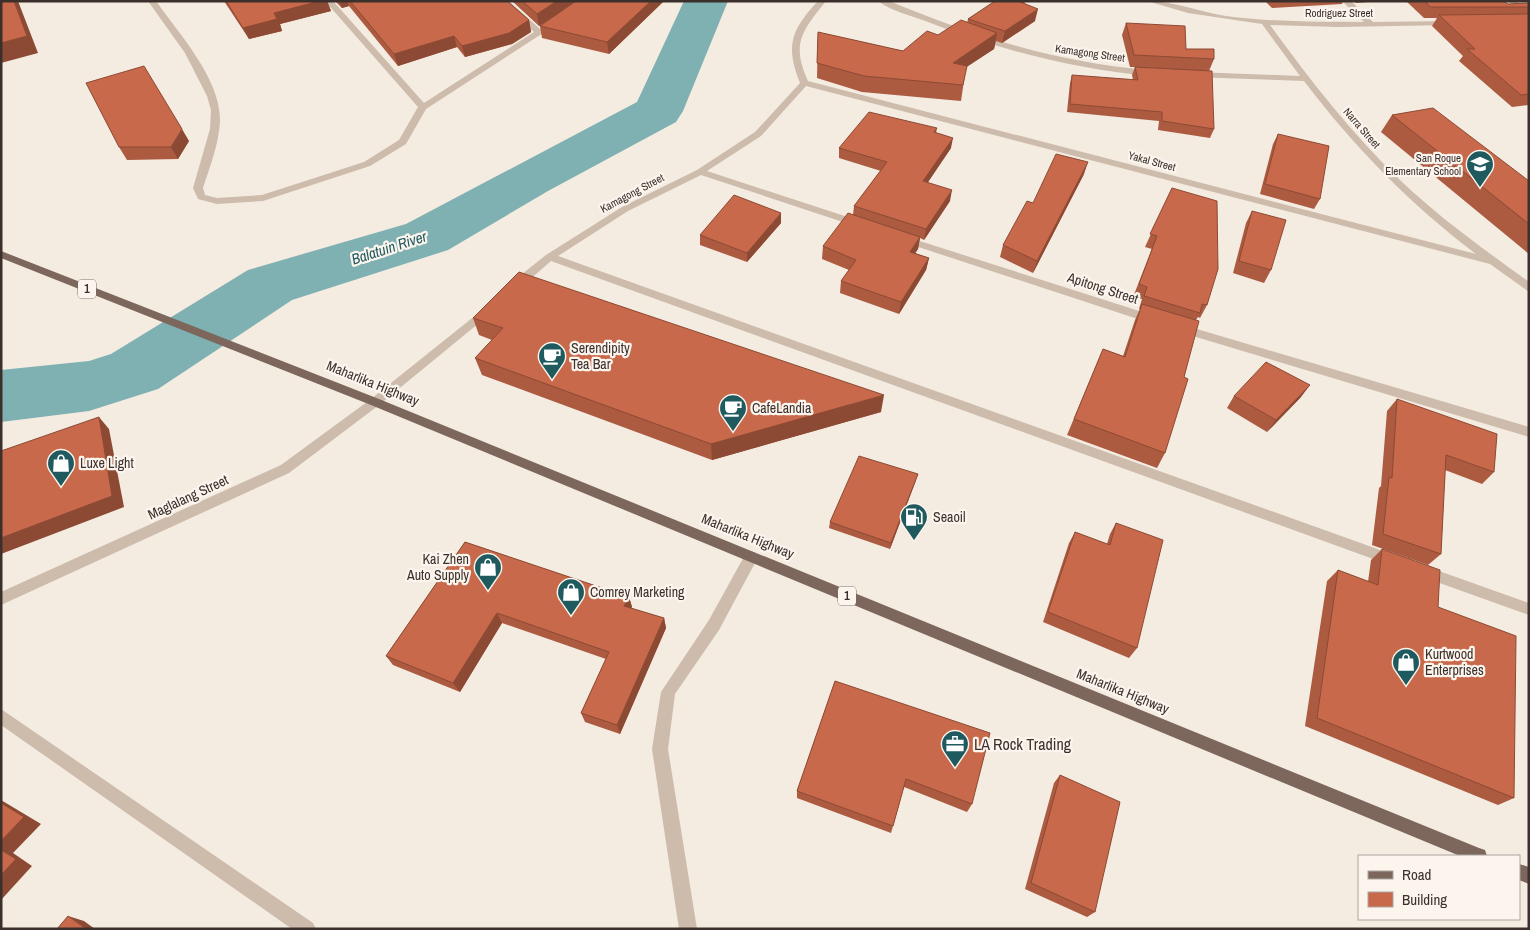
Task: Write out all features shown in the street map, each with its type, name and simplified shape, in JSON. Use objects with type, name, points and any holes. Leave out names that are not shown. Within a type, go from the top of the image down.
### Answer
[{"type":"main road","name":"Maharlika Highway","points":[[1,254],[375,402],[1477,855]]},
{"type":"street","points":[[152,1],[206,80],[215,110],[212,142],[198,188],[201,197],[217,201],[263,198],[368,164],[403,142],[423,107],[564,17]]},
{"type":"street","points":[[329,1],[423,107]]},
{"type":"street","points":[[504,1],[540,33]]},
{"type":"street","points":[[804,83],[794,58],[797,42],[804,20],[822,1]]},
{"type":"street","name":"Kamagong Street","points":[[882,1],[926,20],[1000,46],[1046,59],[1095,67],[1157,73]]},
{"type":"street","name":"Rodriguez Street","points":[[1151,1],[1187,13],[1227,20],[1265,23],[1460,23]]},
{"type":"street","points":[[1177,1],[1187,13]]},
{"type":"street","points":[[1346,1],[1371,24]]},
{"type":"street","points":[[1511,1],[1529,14]]},
{"type":"street","name":"Narra Street","points":[[1265,23],[1305,79],[1365,150],[1420,204],[1529,288]]},
{"type":"street","points":[[1187,74],[1305,79]]},
{"type":"street","name":"Kamagong Street","points":[[375,402],[550,257],[625,209],[700,172],[758,134],[804,83]]},
{"type":"street","name":"Yakal Street","points":[[804,83],[1495,262]]},
{"type":"street","points":[[700,172],[867,227]]},
{"type":"street","name":"Apitong Street","points":[[895,236],[1109,306],[1529,432]]},
{"type":"street","points":[[550,257],[1529,609]]},
{"type":"street","name":"Maglalang Street","points":[[1,598],[285,469],[375,402]]},
{"type":"street","points":[[688,929],[660,749],[668,692],[714,624],[751,556]]},
{"type":"street","points":[[1,716],[307,929]]},
{"type":"building","points":[[1,1],[14,1],[27,36],[1,43]]},
{"type":"building","points":[[226,1],[320,1],[274,13],[277,19],[243,28]]},
{"type":"building","points":[[350,1],[507,1],[529,20],[509,33],[462,46],[454,36],[394,54]]},
{"type":"building","points":[[522,1],[557,1],[537,14]]},
{"type":"building","points":[[576,1],[651,1],[607,42],[540,26]]},
{"type":"building","points":[[995,1],[1018,1],[1038,9],[1005,31],[968,19]]},
{"type":"building","points":[[1425,1],[1503,1],[1508,4],[1529,3],[1529,7],[1430,7]]},
{"type":"building","points":[[1529,14],[1529,94],[1521,95],[1467,49],[1475,49],[1439,15]]},
{"type":"building","points":[[961,20],[997,33],[953,63],[967,66],[963,85],[864,76],[817,63],[818,32],[903,51],[927,31],[938,35]]},
{"type":"building","points":[[1126,23],[1185,26],[1186,49],[1214,49],[1214,59],[1134,55]]},
{"type":"building","points":[[144,66],[182,129],[171,147],[119,147],[86,83]]},
{"type":"building","points":[[1135,67],[1212,71],[1214,129],[1162,121],[1162,112],[1070,104],[1072,75],[1138,80]]},
{"type":"building","points":[[1433,108],[1529,181],[1529,224],[1392,115]]},
{"type":"building","points":[[869,112],[937,128],[934,132],[953,138],[923,181],[952,190],[926,229],[854,206],[887,162],[839,148]]},
{"type":"building","points":[[1278,134],[1329,146],[1320,199],[1265,184]]},
{"type":"building","points":[[1056,154],[1088,162],[1037,261],[1003,245],[1027,201],[1033,203]]},
{"type":"building","points":[[1172,188],[1217,201],[1218,269],[1207,305],[1202,304],[1200,313],[1144,296],[1147,287],[1139,284],[1157,236],[1150,234]]},
{"type":"building","points":[[734,195],[781,213],[747,253],[700,235]]},
{"type":"building","points":[[1252,211],[1286,220],[1271,270],[1239,261]]},
{"type":"building","points":[[848,213],[920,237],[910,252],[929,258],[901,302],[841,281],[856,260],[823,246]]},
{"type":"building","points":[[519,272],[884,395],[711,444],[475,358],[503,328],[473,318]]},
{"type":"building","points":[[1142,304],[1199,321],[1184,377],[1188,379],[1165,453],[1074,419],[1103,349],[1125,357]]},
{"type":"building","points":[[1266,362],[1310,385],[1276,420],[1234,396]]},
{"type":"building","points":[[1397,399],[1497,434],[1494,472],[1446,455],[1441,554],[1383,534],[1389,477],[1392,478]]},
{"type":"building","name":"Luxe Light","points":[[99,417],[112,496],[1,538],[1,451]]},
{"type":"building","points":[[859,456],[918,474],[891,543],[830,522]]},
{"type":"building","points":[[1116,523],[1163,540],[1137,648],[1048,612],[1075,532],[1110,545]]},
{"type":"building","points":[[465,542],[629,597],[624,606],[664,618],[617,725],[581,713],[609,652],[497,613],[453,683],[386,656]]},
{"type":"building","name":"Kurtwood Enterprises","points":[[1382,549],[1440,570],[1438,607],[1516,636],[1514,798],[1317,718],[1338,570],[1378,585]]},
{"type":"building","points":[[835,681],[990,733],[972,804],[906,779],[893,826],[797,791]]},
{"type":"building","points":[[1060,775],[1120,802],[1095,912],[1031,883]]},
{"type":"building","points":[[1,803],[24,817],[1,841]]},
{"type":"building","points":[[1,850],[16,859],[1,875]]},
{"type":"building","points":[[68,916],[86,929],[57,929]]},
{"type":"waterway","name":"Balatuin River","points":[[1,396],[89,386],[134,372],[270,285],[427,237],[529,179],[658,111],[706,1]]},
{"type":"place","name":"San Roque Elementary School","points":[[1480,188]]},
{"type":"place","name":"Serendipity Tea Bar","points":[[552,380]]},
{"type":"place","name":"CafeLandia","points":[[733,432]]},
{"type":"place","name":"Luxe Light","points":[[61,487]]},
{"type":"place","name":"Seaoil","points":[[914,541]]},
{"type":"place","name":"Kai Zhen Auto Supply","points":[[488,591]]},
{"type":"place","name":"Comrey Marketing","points":[[571,616]]},
{"type":"place","name":"Kurtwood Enterprises","points":[[1406,686]]},
{"type":"place","name":"LA Rock Trading","points":[[955,768]]}]
